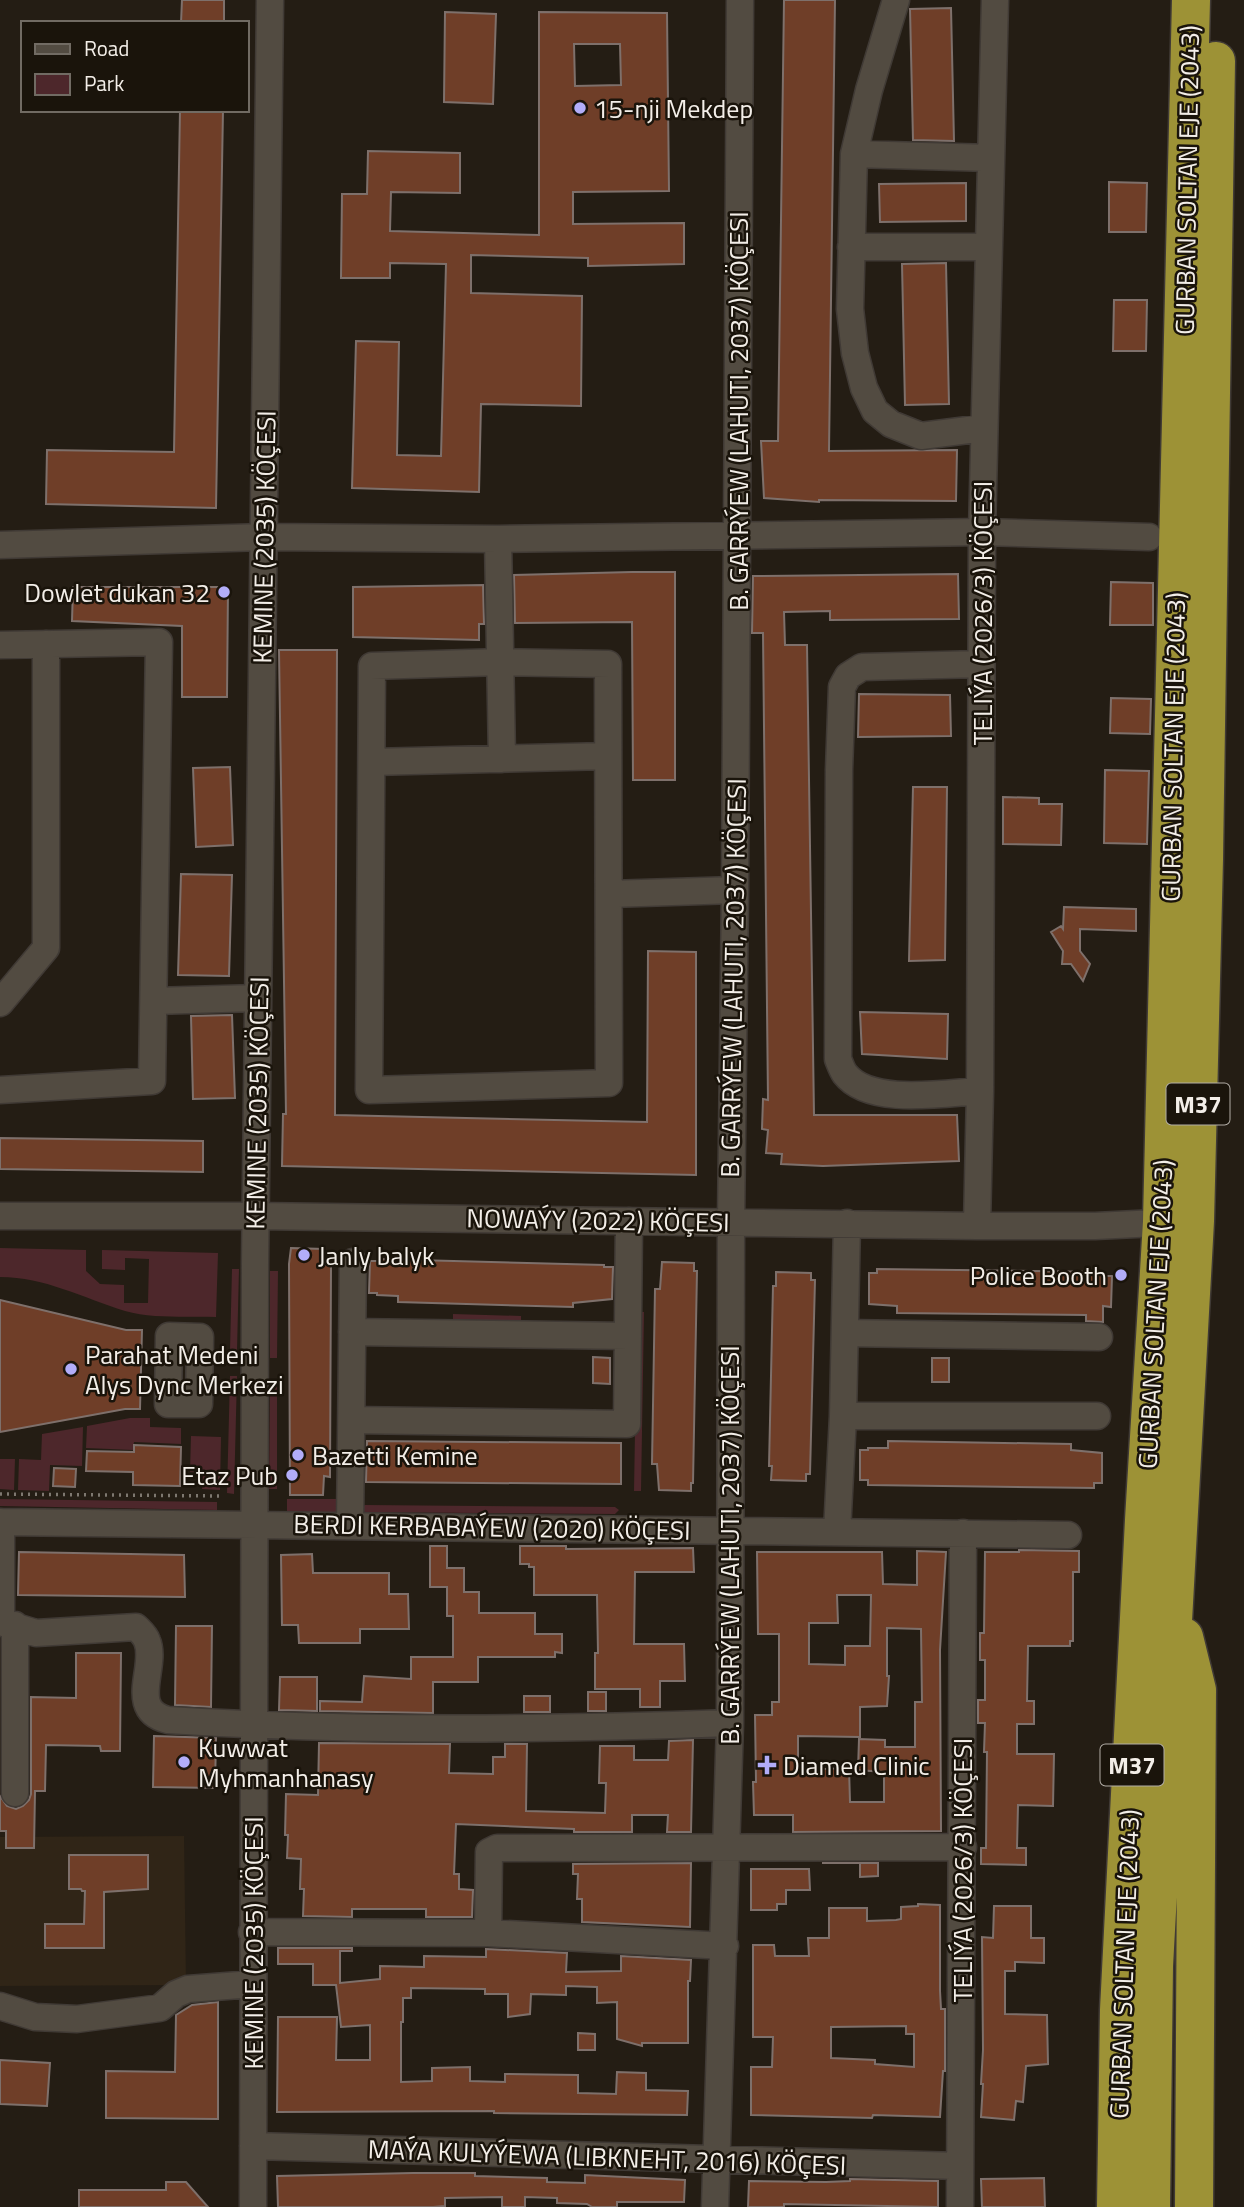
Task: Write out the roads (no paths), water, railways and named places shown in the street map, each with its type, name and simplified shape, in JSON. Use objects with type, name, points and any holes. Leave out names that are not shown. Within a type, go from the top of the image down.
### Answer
[{"type":"highway","name":"GURBAN SOLTAN EJE (2043)","points":[[1151,2207],[1154,1966],[1193,1291],[1179,1222],[1191,0]]},
{"type":"highway","name":"GURBAN SOLTAN EJE (2043)","points":[[1116,2207],[1119,2010],[1144,1520],[1179,1222],[1204,845],[1217,0]]},
{"type":"highway","points":[[1174,1595],[1197,1690],[1194,2207]]},
{"type":"street","name":"KEMINE (2035) KÖÇESI","points":[[253,2207],[253,1524],[270,0]]},
{"type":"street","name":"B. GARRÝEW (LAHUTI, 2037) KÖÇESI","points":[[715,2207],[730,1723],[729,1530],[740,0]]},
{"type":"street","points":[[896,0],[888,18],[854,154],[850,309],[855,353],[864,388],[875,411],[891,425],[921,436],[984,428]]},
{"type":"street","name":"TELIÝA (2026/3) KÖÇESI","points":[[977,1226],[982,532],[995,0]]},
{"type":"street","points":[[854,154],[991,158]]},
{"type":"street","points":[[851,247],[989,247]]},
{"type":"street","points":[[0,545],[265,537],[498,539],[982,532],[1149,537]]},
{"type":"street","points":[[498,539],[502,759]]},
{"type":"street","points":[[0,645],[159,642],[152,1080],[0,1090]]},
{"type":"street","points":[[0,1003],[46,948],[46,644]]},
{"type":"street","points":[[501,662],[608,664],[607,756],[610,894],[609,1083],[369,1090],[372,666],[501,662]]},
{"type":"street","points":[[980,1091],[892,1095],[868,1090],[844,1073],[838,1059],[838,1046],[842,687],[848,676],[862,667],[981,664]]},
{"type":"street","points":[[372,762],[607,756]]},
{"type":"street","points":[[610,894],[735,890]]},
{"type":"street","points":[[154,1001],[258,998]]},
{"type":"street","name":"NOWAÝY (2022) KÖÇESI","points":[[0,1216],[256,1216],[977,1226],[1095,1226],[1179,1222]]},
{"type":"street","points":[[352,1420],[627,1424],[629,1221]]},
{"type":"street","points":[[837,1532],[843,1416],[847,1223]]},
{"type":"street","points":[[350,1525],[353,1262]]},
{"type":"street","points":[[352,1332],[628,1336]]},
{"type":"street","points":[[845,1332],[1099,1337]]},
{"type":"street","points":[[843,1416],[1097,1416]]},
{"type":"street","points":[[1,1522],[15,1793]]},
{"type":"street","name":"BERDI KERBABAÝEW (2020) KÖÇESI","points":[[1,1522],[1068,1535]]},
{"type":"street","name":"TELIÝA (2026/3) KÖÇESI","points":[[960,2207],[963,1533]]},
{"type":"street","points":[[5,1623],[36,1633],[136,1627],[148,1641],[144,1694],[157,1718],[252,1726],[562,1729],[730,1723]]},
{"type":"street","points":[[488,1933],[489,1852],[497,1848],[963,1847]]},
{"type":"street","points":[[252,1932],[488,1933],[724,1946]]},
{"type":"street","points":[[0,2006],[35,2017],[77,2018],[160,2008],[176,1994],[188,1989],[253,1984]]},
{"type":"street","name":"MAÝA KULYÝEWA (LIBKNEHT, 2016) KÖÇESI","points":[[253,2146],[960,2166]]},
{"type":"place","name":"15-nji Mekdep","points":[[580,108]]},
{"type":"place","name":"Dowlet dukan 32","points":[[224,592]]},
{"type":"place","name":"Janly balyk","points":[[304,1255]]},
{"type":"place","name":"Police Booth","points":[[1121,1275]]},
{"type":"place","name":"Parahat Medeni Alys Dync Merkezi","points":[[71,1369]]},
{"type":"place","name":"Bazetti Kemine","points":[[298,1455]]},
{"type":"place","name":"Etaz Pub","points":[[292,1475]]},
{"type":"place","name":"Kuwwat Myhmanhanasy","points":[[184,1762]]},
{"type":"place","name":"Diamed Clinic","points":[[767,1765]]}]
